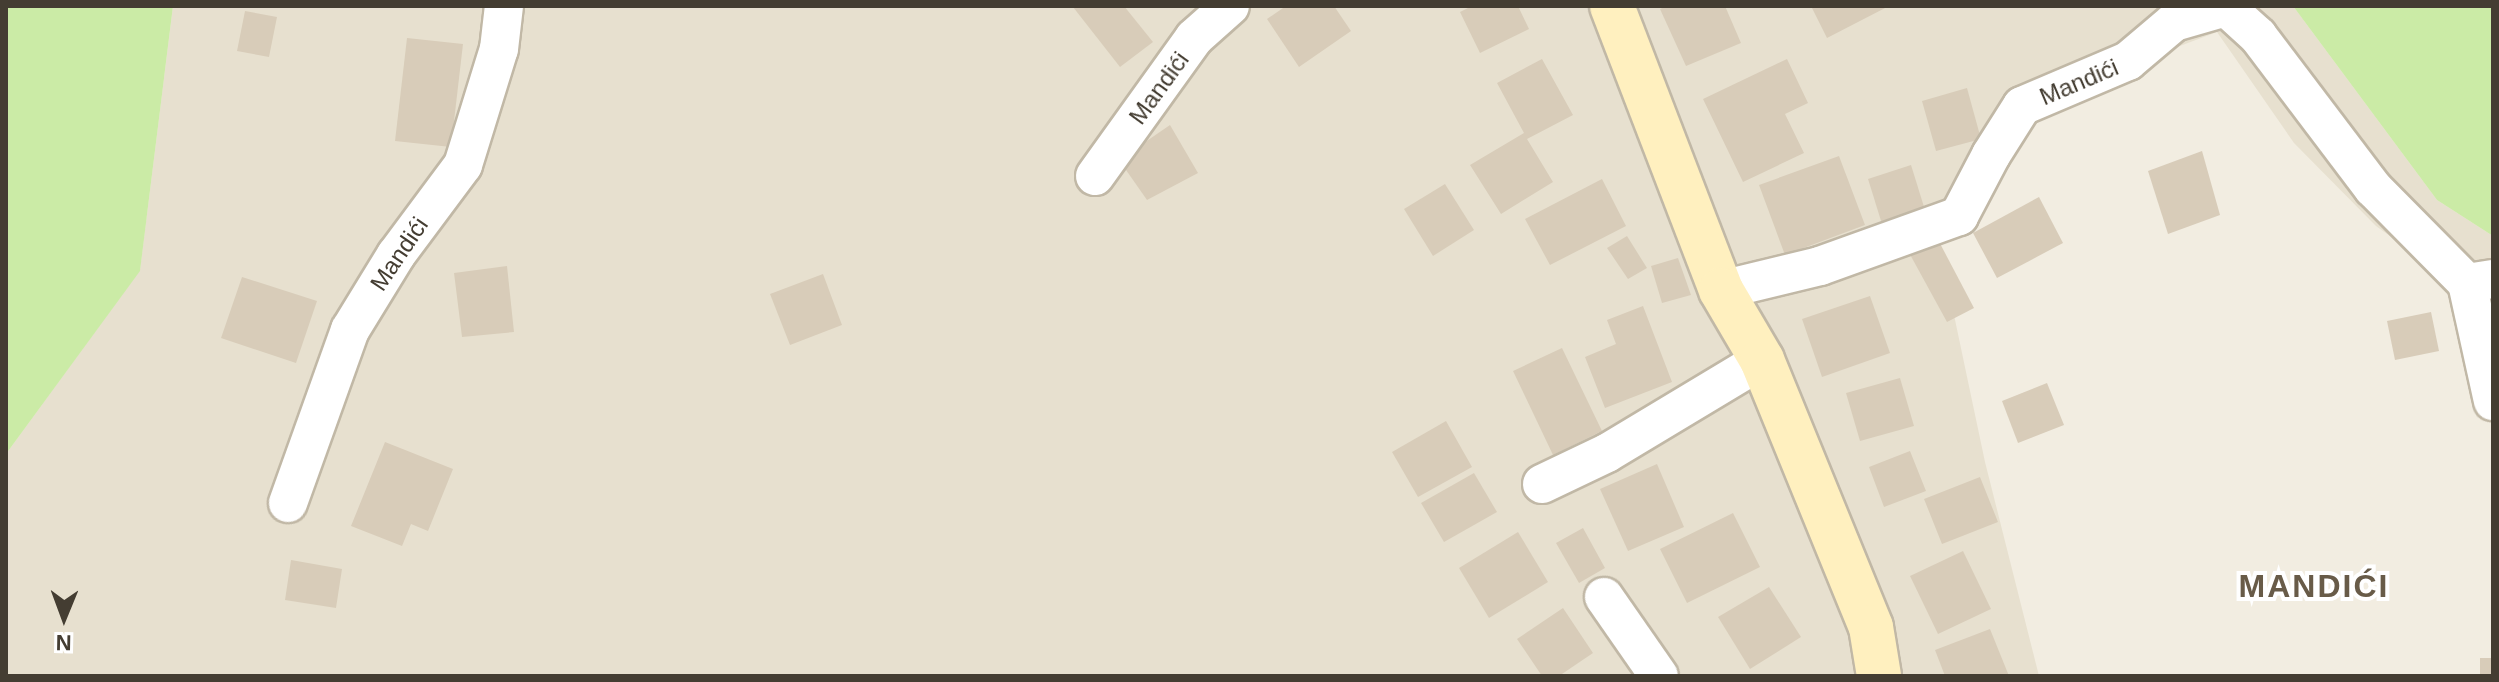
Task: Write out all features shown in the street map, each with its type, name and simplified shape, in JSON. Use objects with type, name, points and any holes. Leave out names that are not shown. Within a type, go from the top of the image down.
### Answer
[{"type":"street","name":"Mandići","points":[[288,503],[350,330],[396,255],[463,165],[499,49],[504,6]]},
{"type":"street","name":"Mandići","points":[[1095,176],[1194,38],[1230,6]]},
{"type":"street","points":[[1612,6],[1721,290],[1762,360],[1871,627],[1879,676]]},
{"type":"street","name":"Mandići","points":[[1721,290],[1820,266],[1959,216],[1991,155],[2022,106],[2128,61],[2174,22],[2226,7],[2258,36],[2373,188],[2480,281],[2493,401]]},
{"type":"street","points":[[1542,484],[1607,453],[1762,360]]},
{"type":"street","points":[[1604,597],[1659,676]]},
{"type":"shaded area","points":[[173,6],[2293,6],[2437,200],[2493,236],[2493,284],[2419,257],[2376,226],[2294,143],[2217,32],[2021,106],[1935,225],[1985,462],[2039,676],[6,676],[6,454],[140,270]]},
{"type":"green space","points":[[6,6],[173,6],[140,271],[6,454]]},
{"type":"green space","points":[[2293,6],[2493,6],[2493,236],[2437,200]]},
{"type":"building","points":[[1124,6],[1153,42],[1120,67],[1073,7]]},
{"type":"building","points":[[1286,6],[1334,6],[1351,31],[1299,67],[1267,19]]},
{"type":"building","points":[[1472,6],[1518,6],[1529,29],[1480,53],[1460,12]]},
{"type":"building","points":[[1667,6],[1725,6],[1741,43],[1686,66],[1660,9]]},
{"type":"building","points":[[1811,6],[1889,6],[1827,38]]},
{"type":"building","points":[[245,11],[277,17],[269,57],[237,51]]},
{"type":"building","points":[[407,38],[463,44],[451,147],[395,141]]},
{"type":"building","points":[[1542,59],[1573,115],[1527,139],[1553,182],[1501,214],[1470,165],[1524,133],[1497,83]]},
{"type":"building","points":[[1787,59],[1808,103],[1785,114],[1804,153],[1743,182],[1703,99]]},
{"type":"building","points":[[1967,88],[1981,139],[1936,151],[1922,101]]},
{"type":"building","points":[[1170,125],[1198,173],[1147,200],[1119,160]]},
{"type":"building","points":[[2202,151],[2220,215],[2168,234],[2148,171]]},
{"type":"building","points":[[1839,156],[1865,225],[1785,255],[1759,185]]},
{"type":"building","points":[[1911,165],[1925,210],[1882,224],[1868,179]]},
{"type":"building","points":[[1602,179],[1626,226],[1550,265],[1525,219]]},
{"type":"building","points":[[1445,184],[1474,230],[1433,256],[1404,209]]},
{"type":"building","points":[[2039,197],[2063,243],[1997,278],[1973,233]]},
{"type":"building","points":[[1935,234],[1974,308],[1947,322],[1907,249]]},
{"type":"building","points":[[1627,236],[1647,268],[1628,279],[1607,248]]},
{"type":"building","points":[[1678,258],[1691,295],[1662,303],[1651,266]]},
{"type":"building","points":[[507,266],[514,332],[462,337],[454,273]]},
{"type":"building","points":[[823,274],[842,325],[790,345],[770,294]]},
{"type":"building","points":[[242,277],[317,301],[296,363],[221,338]]},
{"type":"building","points":[[1870,296],[1890,353],[1822,377],[1802,319]]},
{"type":"building","points":[[1643,306],[1672,382],[1605,408],[1585,357],[1616,344],[1607,320]]},
{"type":"building","points":[[2431,312],[2439,351],[2395,360],[2387,321]]},
{"type":"building","points":[[1562,348],[1602,431],[1553,455],[1513,371]]},
{"type":"building","points":[[1900,378],[1914,426],[1860,441],[1846,393]]},
{"type":"building","points":[[2047,383],[2064,425],[2018,443],[2002,401]]},
{"type":"building","points":[[1446,421],[1472,467],[1418,497],[1392,452]]},
{"type":"building","points":[[385,442],[453,469],[428,531],[411,524],[402,546],[351,526]]},
{"type":"building","points":[[1910,451],[1926,491],[1884,507],[1869,467]]},
{"type":"building","points":[[1657,464],[1684,527],[1628,551],[1600,489]]},
{"type":"building","points":[[1474,473],[1497,512],[1444,542],[1421,503]]},
{"type":"building","points":[[1980,477],[1998,522],[1942,544],[1924,499]]},
{"type":"building","points":[[1733,513],[1760,567],[1687,603],[1660,549]]},
{"type":"building","points":[[1583,528],[1605,568],[1579,583],[1556,543]]},
{"type":"building","points":[[1518,532],[1548,582],[1489,618],[1459,568]]},
{"type":"building","points":[[1963,551],[1991,609],[1938,634],[1910,576]]},
{"type":"building","points":[[291,560],[342,569],[336,608],[285,600]]},
{"type":"building","points":[[1769,587],[1801,637],[1750,669],[1718,617]]},
{"type":"building","points":[[1563,608],[1593,653],[1559,676],[1542,676],[1517,639]]},
{"type":"building","points":[[1990,629],[2009,676],[1945,676],[1935,650]]},
{"type":"building","points":[[2480,658],[2493,658],[2493,676],[2480,676]]},
{"type":"district","name":"MANDIĆI","points":[[2314,586]]}]
